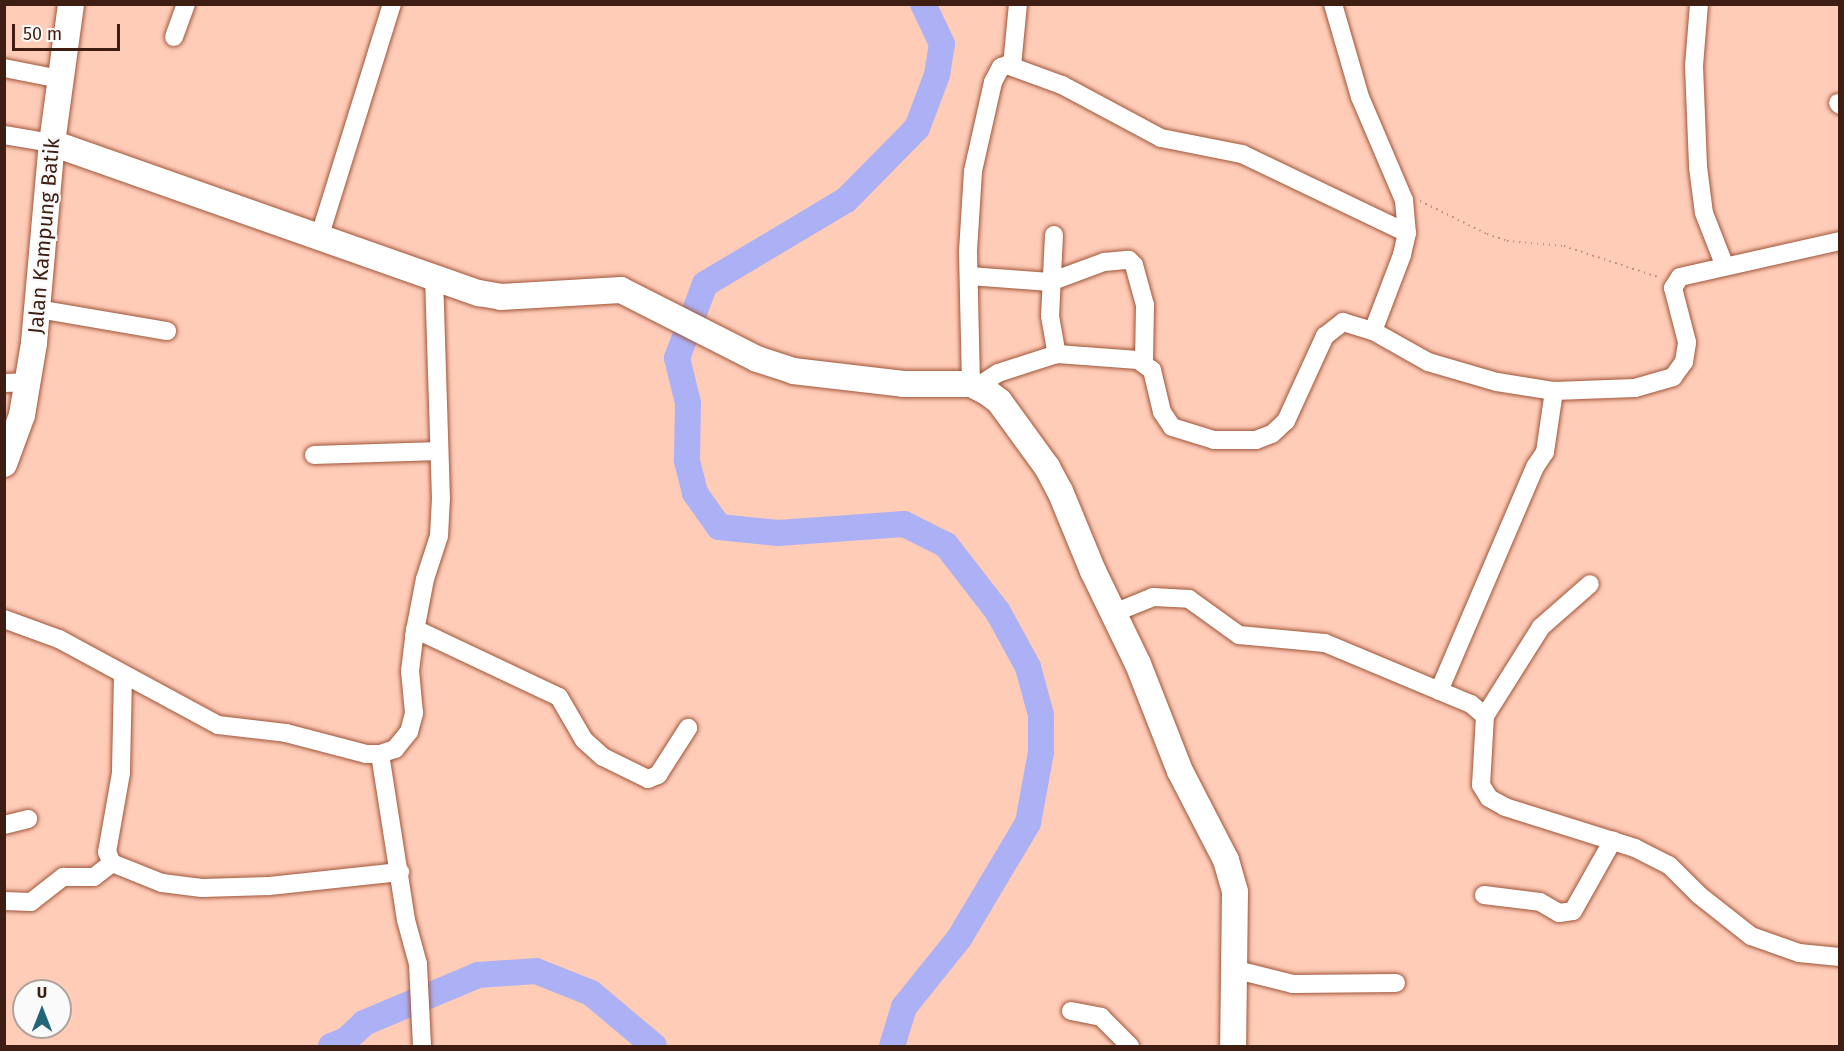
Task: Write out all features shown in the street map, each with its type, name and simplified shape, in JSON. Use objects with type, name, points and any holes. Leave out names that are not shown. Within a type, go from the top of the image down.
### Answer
[{"type":"street","name":"Jalan Kampung Batik","points":[[4,464],[22,415],[16,382],[38,309],[52,143],[71,4]]},
{"type":"street","points":[[174,37],[186,4]]},
{"type":"street","points":[[320,235],[392,4]]},
{"type":"street","points":[[1012,66],[1018,4]]},
{"type":"street","points":[[1333,4],[1360,97],[1400,189],[1407,233],[1373,330]]},
{"type":"street","points":[[1700,4],[1694,66],[1698,167],[1704,213],[1724,264]]},
{"type":"street","points":[[975,385],[969,276],[975,154],[993,82],[1001,67],[1012,66],[1062,85],[1161,138],[1242,154],[1407,233]]},
{"type":"street","points":[[4,68],[60,79]]},
{"type":"street","points":[[4,135],[52,143],[434,276],[501,297],[611,288],[629,292],[706,335],[757,360],[793,371],[882,383],[975,385],[999,373],[1057,354],[1089,354],[1144,364],[1152,370],[1162,412],[1172,427],[1214,440],[1256,440],[1272,434],[1286,421],[1330,329],[1344,322],[1373,330],[1428,362],[1497,382],[1554,391],[1635,388],[1659,383],[1680,371],[1687,342],[1675,303],[1675,281],[1688,273],[1724,264],[1839,241]]},
{"type":"street","points":[[1053,235],[1050,316],[1057,354]]},
{"type":"street","points":[[969,276],[1050,282],[1104,262],[1129,260],[1134,265],[1145,305],[1144,364]]},
{"type":"street","points":[[4,619],[59,639],[218,725],[286,733],[351,751],[380,754],[395,749],[409,732],[414,713],[410,671],[415,629],[439,536],[434,276]]},
{"type":"street","points":[[38,309],[167,331]]},
{"type":"street","points":[[975,385],[999,401],[1047,467],[1138,664],[1180,771],[1227,860],[1235,892],[1233,1047]]},
{"type":"street","points":[[1439,692],[1535,467],[1545,452],[1554,391]]},
{"type":"street","points":[[314,455],[439,452]]},
{"type":"street","points":[[1590,584],[1541,627],[1485,716],[1481,785],[1489,798],[1505,807],[1613,840],[1669,865],[1699,895],[1751,936],[1798,953],[1839,957]]},
{"type":"street","points":[[1114,613],[1153,597],[1189,599],[1239,635],[1325,643],[1471,704],[1485,716]]},
{"type":"street","points":[[415,629],[559,697],[584,740],[603,757],[648,779],[658,775],[688,728]]},
{"type":"street","points":[[123,675],[121,773],[106,852],[112,863],[162,883],[202,888],[269,886],[400,872]]},
{"type":"street","points":[[380,754],[418,964],[418,1017],[422,1047]]},
{"type":"street","points":[[4,825],[28,819]]},
{"type":"street","points":[[1484,895],[1540,902],[1559,913],[1573,911],[1613,840]]},
{"type":"street","points":[[4,901],[32,902],[63,877],[94,877],[112,863]]},
{"type":"street","points":[[1233,969],[1293,984],[1396,983]]},
{"type":"street","points":[[1071,1011],[1101,1017],[1130,1047]]},
{"type":"path","points":[[1400,189],[1486,234],[1507,241],[1564,246],[1675,281]]},
{"type":"waterway","points":[[892,1046],[904,1007],[960,937],[1028,823],[1041,752],[1041,715],[1028,667],[998,612],[946,545],[904,524],[778,533],[719,527],[695,493],[687,460],[688,403],[677,358],[705,284],[846,200],[917,128],[937,75],[942,44],[923,4]]},
{"type":"waterway","points":[[331,1046],[346,1040],[364,1023],[478,975],[536,971],[591,993],[654,1046]]}]
